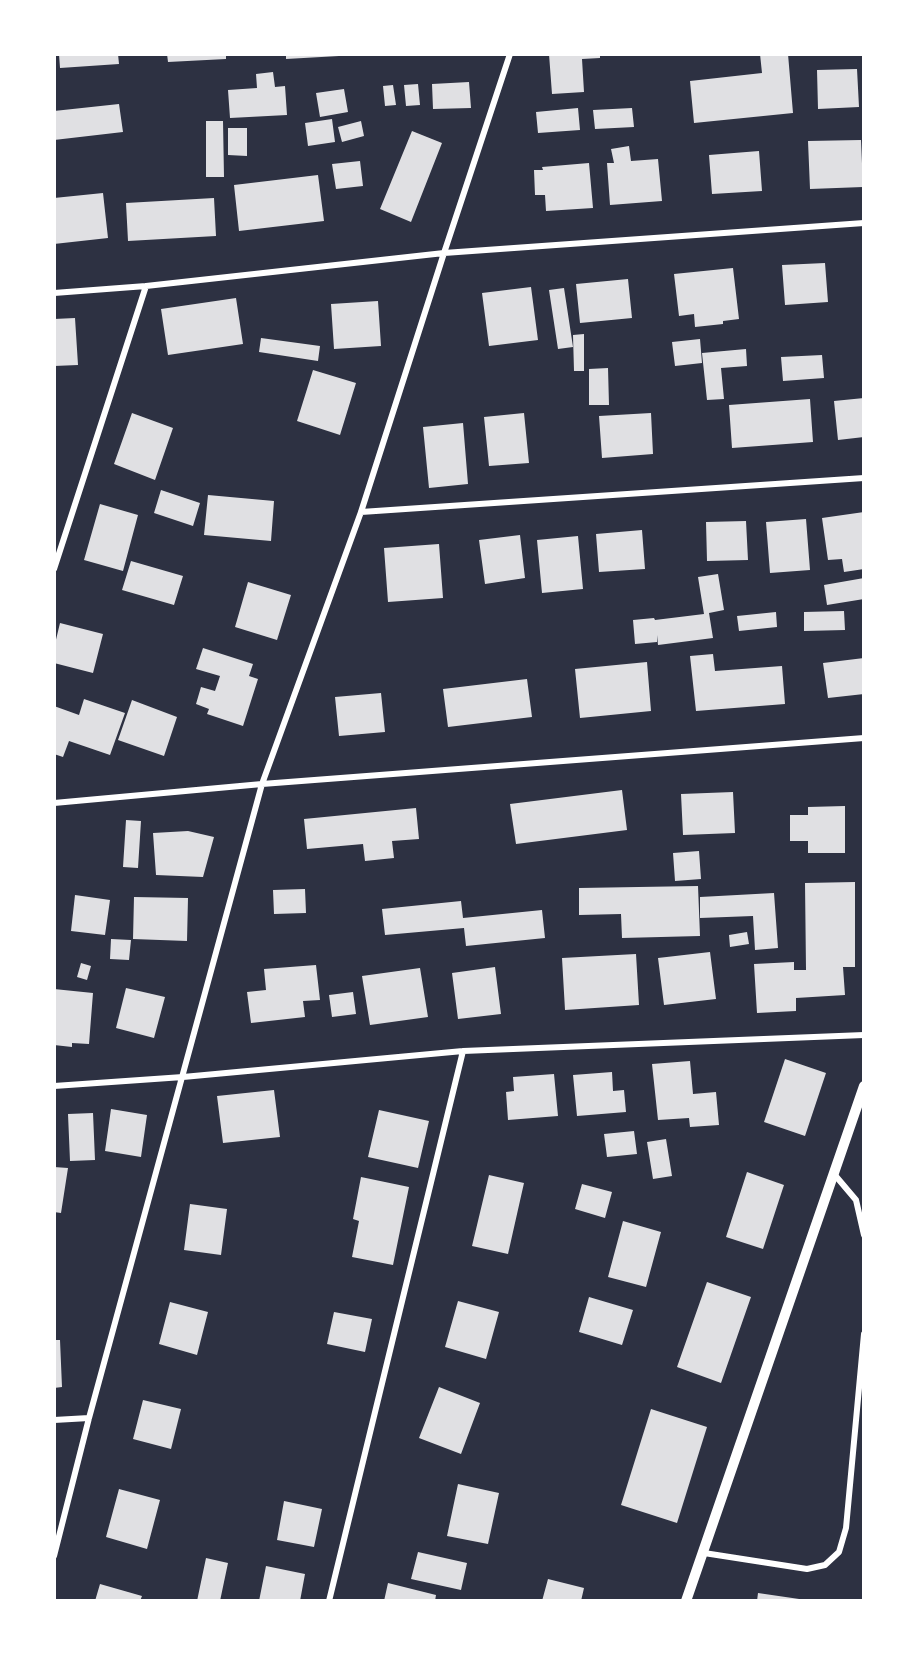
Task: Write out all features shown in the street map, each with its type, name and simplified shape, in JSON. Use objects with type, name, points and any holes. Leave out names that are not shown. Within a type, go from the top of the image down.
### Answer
[{"type":"street","points":[[54,1556],[89,1418],[262,784],[361,512],[510,54]]},
{"type":"street","points":[[54,293],[146,286],[444,254],[864,223]]},
{"type":"street","points":[[54,569],[146,286]]},
{"type":"street","points":[[361,512],[864,478]]},
{"type":"street","points":[[54,545],[62,544]]},
{"type":"street","points":[[54,803],[262,784],[864,738]]},
{"type":"street","points":[[54,1086],[183,1077],[463,1051],[864,1035]]},
{"type":"street","points":[[329,1601],[463,1051]]},
{"type":"street","points":[[686,1601],[864,1086]]},
{"type":"street","points":[[834,1174],[856,1200],[864,1235]]},
{"type":"street","points":[[704,1553],[807,1569],[825,1565],[839,1552],[846,1528],[864,1334]]},
{"type":"street","points":[[54,1420],[89,1418]]},
{"type":"building","points":[[59,54],[118,54],[119,64],[60,68]]},
{"type":"building","points":[[167,54],[226,54],[226,59],[168,62]]},
{"type":"building","points":[[286,54],[339,54],[339,56],[286,59]]},
{"type":"building","points":[[549,54],[600,54],[600,58],[582,59],[584,92],[552,94]]},
{"type":"building","points":[[760,54],[788,54],[793,113],[694,123],[690,81],[762,73]]},
{"type":"building","points":[[857,69],[859,107],[818,109],[817,70]]},
{"type":"building","points":[[273,72],[275,87],[285,86],[287,115],[230,118],[228,90],[257,88],[256,74]]},
{"type":"building","points":[[469,82],[471,108],[433,109],[432,84]]},
{"type":"building","points":[[418,84],[420,105],[406,106],[404,85]]},
{"type":"building","points":[[393,85],[396,105],[385,106],[383,86]]},
{"type":"building","points":[[344,89],[348,112],[320,117],[316,93]]},
{"type":"building","points":[[119,104],[123,132],[54,140],[54,111]]},
{"type":"building","points":[[578,108],[580,130],[538,133],[536,112]]},
{"type":"building","points":[[632,108],[634,127],[595,129],[593,110]]},
{"type":"building","points":[[332,119],[335,142],[308,146],[305,123]]},
{"type":"building","points":[[206,121],[223,121],[224,177],[206,177]]},
{"type":"building","points":[[361,121],[364,136],[342,142],[338,127]]},
{"type":"building","points":[[228,128],[247,128],[247,156],[228,155]]},
{"type":"building","points":[[412,131],[442,143],[411,222],[380,209]]},
{"type":"building","points":[[861,140],[863,187],[810,189],[808,141]]},
{"type":"building","points":[[629,146],[631,161],[658,159],[662,201],[610,205],[607,163],[614,163],[611,149]]},
{"type":"building","points":[[759,151],[762,191],[712,194],[709,155]]},
{"type":"building","points":[[360,161],[363,186],[336,189],[332,164]]},
{"type":"building","points":[[589,163],[593,208],[546,211],[545,195],[535,195],[534,170],[543,170],[542,167]]},
{"type":"building","points":[[318,175],[324,221],[239,231],[234,185]]},
{"type":"building","points":[[103,193],[108,238],[54,244],[54,198]]},
{"type":"building","points":[[214,198],[216,236],[128,241],[126,203]]},
{"type":"building","points":[[825,263],[828,302],[785,305],[782,265]]},
{"type":"building","points":[[733,268],[739,319],[723,321],[723,324],[695,327],[694,314],[679,316],[674,274]]},
{"type":"building","points":[[628,279],[632,318],[580,323],[576,284]]},
{"type":"building","points":[[531,287],[538,340],[489,346],[482,293]]},
{"type":"building","points":[[564,288],[573,347],[558,349],[549,290]]},
{"type":"building","points":[[236,298],[243,344],[168,355],[161,309]]},
{"type":"building","points":[[378,301],[381,346],[334,349],[331,304]]},
{"type":"building","points":[[75,318],[78,365],[54,366],[54,319]]},
{"type":"building","points":[[584,334],[584,371],[574,371],[573,335]]},
{"type":"building","points":[[261,338],[320,346],[318,361],[259,352]]},
{"type":"building","points":[[700,339],[702,363],[675,366],[672,342]]},
{"type":"building","points":[[746,349],[747,366],[721,368],[724,399],[707,400],[702,353]]},
{"type":"building","points":[[822,355],[824,378],[783,381],[781,357]]},
{"type":"building","points":[[608,368],[609,405],[589,405],[589,369]]},
{"type":"building","points":[[313,370],[356,383],[340,435],[297,421]]},
{"type":"building","points":[[864,398],[864,437],[838,440],[834,401]]},
{"type":"building","points":[[810,399],[813,442],[732,448],[729,405]]},
{"type":"building","points":[[132,413],[173,428],[155,480],[114,464]]},
{"type":"building","points":[[524,413],[529,463],[489,466],[484,417]]},
{"type":"building","points":[[651,413],[653,454],[602,458],[599,416]]},
{"type":"building","points":[[463,423],[468,484],[429,488],[423,427]]},
{"type":"building","points":[[161,490],[200,503],[193,526],[154,513]]},
{"type":"building","points":[[208,495],[274,501],[271,541],[204,535]]},
{"type":"building","points":[[100,504],[138,515],[123,571],[84,560]]},
{"type":"building","points":[[864,512],[864,569],[844,572],[842,559],[828,560],[822,518]]},
{"type":"building","points":[[806,519],[810,570],[770,573],[766,522]]},
{"type":"building","points":[[746,521],[748,560],[707,561],[706,522]]},
{"type":"building","points":[[642,530],[645,569],[599,572],[596,534]]},
{"type":"building","points":[[520,535],[525,578],[485,584],[479,540]]},
{"type":"building","points":[[578,536],[583,589],[542,593],[537,540]]},
{"type":"building","points":[[439,544],[443,598],[388,602],[384,548]]},
{"type":"building","points":[[131,561],[183,576],[174,605],[122,590]]},
{"type":"building","points":[[718,574],[724,610],[709,613],[713,638],[658,645],[657,635],[657,642],[635,644],[633,620],[654,618],[655,620],[704,614],[698,577]]},
{"type":"building","points":[[864,578],[864,599],[827,605],[824,585]]},
{"type":"building","points":[[248,582],[291,595],[277,640],[235,627]]},
{"type":"building","points":[[844,611],[845,630],[804,631],[804,612]]},
{"type":"building","points":[[776,612],[777,627],[739,631],[737,616]]},
{"type":"building","points":[[60,623],[103,634],[93,673],[54,663],[54,648]]},
{"type":"building","points":[[203,648],[253,664],[249,676],[258,679],[243,726],[207,714],[209,709],[196,704],[201,687],[215,691],[220,676],[196,669]]},
{"type":"building","points":[[713,654],[715,671],[782,666],[785,704],[696,711],[690,656]]},
{"type":"building","points":[[864,658],[864,694],[828,698],[823,663]]},
{"type":"building","points":[[647,662],[651,711],[580,718],[575,669]]},
{"type":"building","points":[[527,679],[532,717],[448,727],[443,689]]},
{"type":"building","points":[[381,693],[385,732],[339,736],[335,697]]},
{"type":"building","points":[[84,699],[125,713],[110,755],[69,741],[63,757],[54,754],[54,706],[79,715]]},
{"type":"building","points":[[132,700],[177,717],[164,756],[118,740]]},
{"type":"building","points":[[622,790],[627,830],[516,844],[510,804]]},
{"type":"building","points":[[733,792],[735,833],[683,835],[681,794]]},
{"type":"building","points":[[845,806],[845,853],[808,853],[808,841],[790,841],[790,815],[808,815],[808,807]]},
{"type":"building","points":[[416,808],[419,839],[392,841],[394,858],[365,861],[363,844],[307,849],[304,819]]},
{"type":"building","points":[[126,820],[141,821],[138,868],[123,867]]},
{"type":"building","points":[[188,831],[214,837],[203,877],[156,875],[153,833]]},
{"type":"building","points":[[699,851],[701,879],[675,881],[673,853]]},
{"type":"building","points":[[855,882],[855,967],[843,967],[845,995],[796,998],[796,1011],[757,1013],[754,964],[794,962],[794,970],[806,970],[805,883]]},
{"type":"building","points":[[698,886],[700,936],[622,938],[621,914],[579,915],[579,888]]},
{"type":"building","points":[[305,889],[306,913],[274,914],[273,890]]},
{"type":"building","points":[[774,893],[778,948],[755,950],[753,916],[700,918],[700,897]]},
{"type":"building","points":[[75,895],[110,900],[105,935],[71,931]]},
{"type":"building","points":[[134,897],[188,898],[187,941],[133,939]]},
{"type":"building","points":[[461,901],[463,918],[542,910],[545,938],[466,946],[464,928],[385,935],[382,909]]},
{"type":"building","points":[[747,932],[749,944],[730,947],[729,935]]},
{"type":"building","points":[[111,939],[131,940],[129,960],[110,959]]},
{"type":"building","points":[[710,952],[716,999],[664,1005],[658,958]]},
{"type":"building","points":[[636,954],[639,1005],[565,1010],[562,958]]},
{"type":"building","points":[[81,963],[91,966],[87,980],[77,977]]},
{"type":"building","points":[[316,965],[320,1000],[303,1001],[305,1017],[251,1023],[247,992],[266,990],[264,969]]},
{"type":"building","points":[[495,967],[501,1014],[458,1019],[452,973]]},
{"type":"building","points":[[420,968],[428,1017],[370,1025],[362,976]]},
{"type":"building","points":[[126,988],[165,997],[154,1038],[116,1028]]},
{"type":"building","points":[[54,989],[93,993],[89,1044],[72,1043],[72,1047],[54,1045]]},
{"type":"building","points":[[353,992],[356,1014],[332,1017],[329,995]]},
{"type":"building","points":[[785,1059],[826,1073],[805,1136],[764,1122]]},
{"type":"building","points":[[690,1061],[693,1094],[716,1092],[719,1125],[690,1127],[689,1118],[658,1120],[652,1064]]},
{"type":"building","points":[[612,1072],[613,1091],[624,1090],[626,1112],[577,1116],[573,1075]]},
{"type":"building","points":[[554,1074],[558,1116],[508,1120],[506,1092],[514,1091],[513,1077]]},
{"type":"building","points":[[274,1090],[280,1137],[223,1143],[217,1096]]},
{"type":"building","points":[[111,1109],[147,1115],[141,1157],[105,1151]]},
{"type":"building","points":[[379,1110],[429,1121],[418,1168],[368,1157]]},
{"type":"building","points":[[93,1113],[95,1160],[70,1161],[68,1114]]},
{"type":"building","points":[[634,1131],[637,1154],[607,1157],[604,1134]]},
{"type":"building","points":[[666,1139],[672,1176],[653,1179],[647,1142]]},
{"type":"building","points":[[54,1167],[68,1168],[61,1213],[54,1212]]},
{"type":"building","points":[[747,1172],[784,1185],[763,1249],[726,1237]]},
{"type":"building","points":[[489,1175],[524,1183],[508,1254],[472,1246]]},
{"type":"building","points":[[361,1177],[409,1187],[393,1265],[352,1257],[359,1221],[353,1219]]},
{"type":"building","points":[[582,1184],[612,1192],[605,1218],[575,1209]]},
{"type":"building","points":[[190,1204],[227,1209],[221,1255],[184,1250]]},
{"type":"building","points":[[623,1221],[661,1232],[646,1287],[608,1277]]},
{"type":"building","points":[[707,1282],[751,1297],[721,1383],[677,1367]]},
{"type":"building","points":[[589,1297],[633,1310],[622,1345],[579,1332]]},
{"type":"building","points":[[458,1301],[499,1312],[486,1359],[445,1347]]},
{"type":"building","points":[[170,1302],[208,1312],[197,1355],[159,1344]]},
{"type":"building","points":[[334,1312],[372,1319],[365,1352],[327,1344]]},
{"type":"building","points":[[54,1340],[60,1340],[62,1387],[54,1388]]},
{"type":"building","points":[[439,1387],[480,1403],[461,1454],[419,1438]]},
{"type":"building","points":[[143,1400],[181,1409],[171,1449],[133,1439]]},
{"type":"building","points":[[651,1409],[707,1427],[677,1523],[621,1505]]},
{"type":"building","points":[[458,1484],[499,1493],[488,1544],[447,1536]]},
{"type":"building","points":[[119,1489],[160,1500],[147,1549],[106,1537]]},
{"type":"building","points":[[284,1501],[322,1509],[314,1547],[277,1540]]},
{"type":"building","points":[[418,1552],[467,1563],[461,1590],[411,1579]]},
{"type":"building","points":[[206,1558],[228,1563],[220,1601],[197,1601]]},
{"type":"building","points":[[266,1566],[305,1574],[300,1601],[259,1601]]},
{"type":"building","points":[[548,1579],[584,1588],[581,1601],[542,1601]]},
{"type":"building","points":[[388,1583],[436,1595],[435,1601],[384,1601]]},
{"type":"building","points":[[100,1584],[142,1596],[140,1601],[95,1601]]},
{"type":"building","points":[[758,1593],[806,1600],[757,1601]]}]
